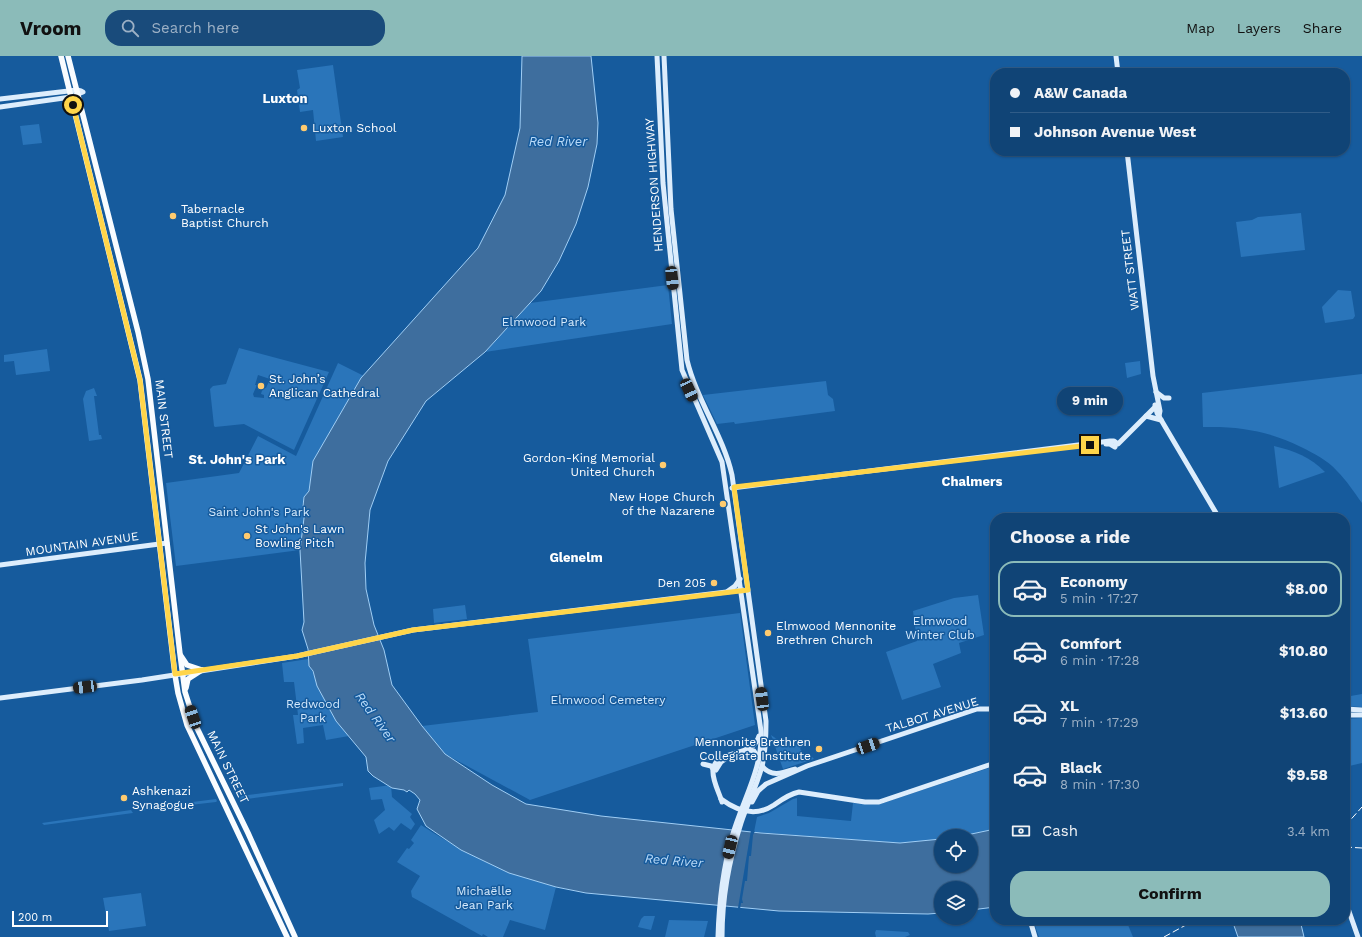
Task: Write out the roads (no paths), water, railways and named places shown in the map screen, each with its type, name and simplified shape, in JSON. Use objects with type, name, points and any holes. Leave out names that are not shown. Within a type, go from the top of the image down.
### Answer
[{"type":"main road","name":"MAIN STREET","points":[[61,56],[140,380],[178,693],[187,725],[287,937]]},
{"type":"main road","name":"MAIN STREET","points":[[68,56],[138,332],[148,379],[185,692],[196,726],[248,833],[295,937]]},
{"type":"main road","name":"HENDERSON HIGHWAY","points":[[657,56],[664,198],[682,370],[722,462],[741,591],[761,707]]},
{"type":"main road","name":"HENDERSON HIGHWAY","points":[[664,56],[671,209],[687,360],[694,386],[728,460],[734,487],[748,590],[761,707]]},
{"type":"main road","points":[[1116,56],[1117,68]]},
{"type":"main road","points":[[0,99],[78,93]]},
{"type":"main road","points":[[0,107],[70,94]]},
{"type":"main road","name":"WATT STREET","points":[[1128,156],[1154,386],[1153,389],[1157,407],[1160,418],[1216,513]]},
{"type":"main road","name":"WATT STREET","points":[[1154,386],[1157,407]]},
{"type":"main road","points":[[1156,392],[1164,398],[1169,398]]},
{"type":"main road","points":[[727,488],[1095,444],[1110,444],[1117,446],[1157,407]]},
{"type":"main road","points":[[1148,415],[1160,418]]},
{"type":"main road","name":"MOUNTAIN AVENUE","points":[[0,565],[167,543]]},
{"type":"main road","points":[[726,593],[734,587],[740,579]]},
{"type":"main road","points":[[0,698],[297,656],[418,630],[748,590]]},
{"type":"main road","points":[[180,654],[187,665],[202,670]]},
{"type":"main road","points":[[185,692],[188,679],[202,670]]},
{"type":"main road","points":[[718,937],[720,899],[726,861],[732,836],[760,762],[761,707]]},
{"type":"main road","points":[[722,937],[724,900],[728,876],[740,824],[752,797],[766,737],[761,707]]},
{"type":"main road","name":"TALBOT AVENUE","points":[[808,766],[977,709],[990,709]]},
{"type":"main road","points":[[1350,709],[1362,710]]},
{"type":"main road","points":[[1350,715],[1362,715]]},
{"type":"main road","points":[[714,779],[719,764],[732,755],[756,744],[761,731]]},
{"type":"main road","points":[[744,750],[754,752],[768,772],[774,774],[808,766]]},
{"type":"main road","points":[[732,755],[720,757],[713,770],[714,779],[722,799],[735,808],[757,812],[766,809],[793,793],[801,792],[865,802],[879,802],[990,765]]},
{"type":"main road","points":[[703,764],[710,766],[713,770]]},
{"type":"main road","points":[[752,797],[766,784],[808,766]]},
{"type":"main road","points":[[1350,914],[1358,937]]},
{"type":"main road","points":[[1031,925],[1035,937]]},
{"type":"water","name":"Red River","points":[[522,56],[591,56],[598,123],[597,144],[588,187],[576,224],[559,261],[541,291],[485,352],[426,401],[388,461],[370,510],[365,563],[366,589],[374,625],[384,650],[392,685],[445,754],[492,785],[526,804],[601,816],[761,833],[900,843],[934,840],[934,873],[978,873],[978,833],[990,830],[990,908],[978,909],[978,881],[934,881],[934,914],[928,914],[779,911],[586,893],[556,887],[509,873],[461,850],[426,826],[417,809],[420,800],[415,794],[409,790],[407,792],[392,788],[368,771],[366,757],[336,721],[317,686],[313,671],[309,666],[308,649],[302,630],[304,622],[300,550],[305,510],[303,506],[304,497],[309,491],[313,461],[361,378],[478,248],[505,195],[520,128]]},
{"type":"water","points":[[1234,925],[1301,925],[1304,937],[1238,937]]},
{"type":"railway","points":[[1350,820],[1362,807]]},
{"type":"railway","points":[[1350,847],[1362,848]]},
{"type":"railway","points":[[1164,937],[1186,925]]},
{"type":"place","name":"Luxton School","points":[[304,128]]},
{"type":"place","name":"Tabernacle Baptist Church","points":[[173,216]]},
{"type":"place","name":"St. John’s Anglican Cathedral","points":[[261,386]]},
{"type":"place","name":"Gordon-King Memorial United Church","points":[[663,465]]},
{"type":"place","name":"New Hope Church of the Nazarene","points":[[723,504]]},
{"type":"place","name":"St John's Lawn Bowling Pitch","points":[[247,536]]},
{"type":"place","name":"Den 205","points":[[714,583]]},
{"type":"place","name":"Elmwood Mennonite Brethren Church","points":[[768,633]]},
{"type":"place","name":"Mennonite Brethren Collegiate Institute","points":[[819,749]]},
{"type":"place","name":"Ashkenazi Synagogue","points":[[124,798]]},
{"type":"district","name":"Luxton","points":[[285,98]]},
{"type":"district","name":"St. John's Park","points":[[237,459]]},
{"type":"district","name":"Chalmers","points":[[972,481]]},
{"type":"district","name":"Glenelm","points":[[576,557]]},
{"type":"park label","name":"Elmwood Park","points":[[544,322]]},
{"type":"park label","name":"Saint John's Park","points":[[259,512]]},
{"type":"park label","name":"Elmwood Winter Club","points":[[940,628]]},
{"type":"park label","name":"Elmwood Cemetery","points":[[608,700]]},
{"type":"park label","name":"Redwood Park","points":[[313,711]]},
{"type":"park label","name":"Michaëlle Jean Park","points":[[484,898]]}]
